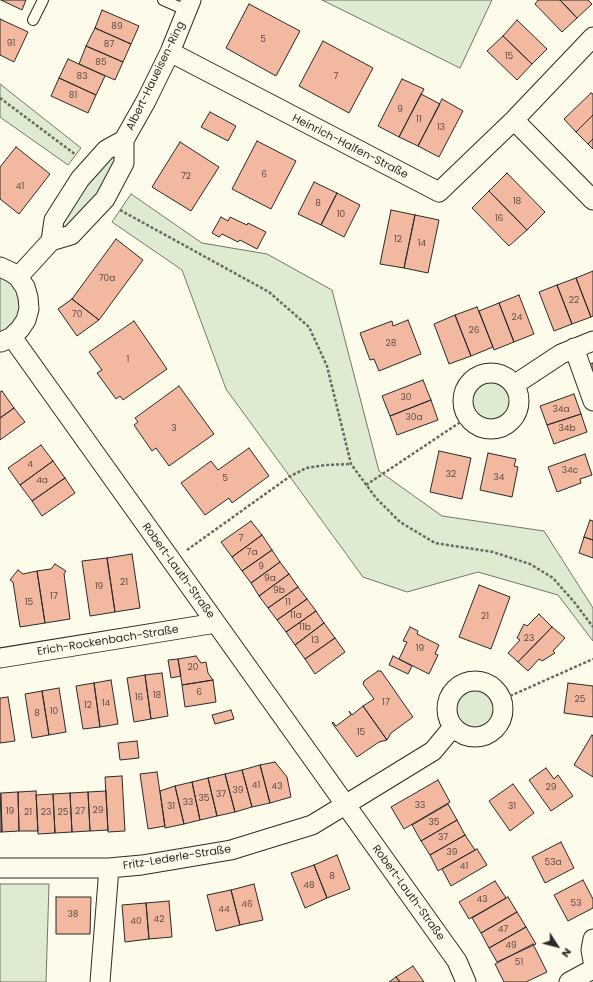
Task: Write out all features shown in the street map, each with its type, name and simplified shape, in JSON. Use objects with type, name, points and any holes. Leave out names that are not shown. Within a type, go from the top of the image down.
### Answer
[{"type":"street","name":"Albert-Haueisen-Ring","points":[[124,140],[106,150],[80,179],[54,220],[51,241],[71,235],[105,199],[124,163],[124,140],[146,101],[170,52],[189,6]]},
{"type":"street","name":"Heinrich-Halfen-Straße","points":[[170,52],[439,192],[514,120],[593,37]]},
{"type":"street","points":[[514,120],[593,200]]},
{"type":"street","points":[[18,277],[51,241]]},
{"type":"street","points":[[0,267],[18,277],[24,286],[28,297],[26,320],[20,329],[6,340]]},
{"type":"street","name":"Robert-Lauth-Straße","points":[[6,340],[216,624],[457,961],[466,982]]},
{"type":"street","points":[[514,385],[561,354],[593,341]]},
{"type":"street","points":[[574,348],[593,401]]},
{"type":"street","points":[[483,374],[500,374],[514,385],[518,394],[516,412],[503,426],[484,428],[475,424],[468,417],[464,409],[464,396],[468,384],[475,378],[483,374]]},
{"type":"street","name":"Erich-Rockenbach-Straße","points":[[0,658],[216,624]]},
{"type":"street","points":[[469,681],[479,681],[488,684],[496,690],[501,700],[503,708],[502,716],[498,725],[484,736],[476,738],[467,737],[452,727],[448,719],[446,709],[448,699],[460,684],[469,681]]},
{"type":"street","points":[[345,805],[433,751],[452,727]]},
{"type":"street","name":"Fritz-Lederle-Straße","points":[[0,868],[109,868],[142,865],[231,850],[312,824],[345,805]]},
{"type":"street","points":[[100,982],[109,868]]},
{"type":"street","points":[[593,939],[590,950],[593,962]]},
{"type":"street","points":[[569,982],[593,969]]},
{"type":"lane","points":[[33,20],[43,0]]},
{"type":"lane","name":"Albert-Haueisen-Ring","points":[[163,0],[189,6]]},
{"type":"path","points":[[0,98],[79,157]]},
{"type":"path","points":[[120,210],[269,292],[309,327],[327,366],[351,464],[376,498],[400,522],[435,543],[493,552],[530,564],[553,578],[576,603],[593,627]]},
{"type":"path","points":[[366,485],[468,417]]},
{"type":"path","points":[[171,562],[289,476],[306,468],[326,465],[351,464]]},
{"type":"path","points":[[501,700],[593,659]]},
{"type":"green space","points":[[322,0],[492,0],[460,68]]},
{"type":"green space","points":[[0,84],[81,148],[68,165],[0,117]]},
{"type":"green space","points":[[124,140],[105,199],[51,241],[54,220]]},
{"type":"green space","points":[[131,194],[202,243],[267,254],[332,290],[379,471],[442,516],[544,531],[593,608],[593,641],[558,595],[478,572],[407,592],[363,577],[226,389],[182,270],[112,222]]},
{"type":"green space","points":[[0,267],[29,309],[0,342]]},
{"type":"green space","points":[[491,373],[506,378],[514,386],[519,401],[514,416],[506,424],[491,429],[476,424],[468,416],[463,401],[468,386],[476,378]]},
{"type":"green space","points":[[470,681],[480,681],[495,689],[501,698],[503,709],[501,720],[495,729],[480,737],[470,737],[459,732],[452,725],[447,714],[447,704],[452,693],[459,686]]},
{"type":"green space","points":[[0,884],[49,884],[46,982],[0,982]]},
{"type":"building","points":[[1,0],[26,0],[22,10]]},
{"type":"building","points":[[538,0],[560,0],[577,18],[562,32],[535,4]]},
{"type":"building","points":[[560,0],[588,0],[592,4],[577,18]]},
{"type":"building","points":[[249,4],[300,31],[276,76],[226,48]]},
{"type":"building","points":[[102,10],[139,26],[131,44],[95,28]]},
{"type":"building","points":[[0,19],[28,32],[14,62],[0,55]]},
{"type":"building","points":[[517,20],[547,49],[532,64],[503,36]]},
{"type":"building","points":[[95,28],[131,44],[123,62],[86,46]]},
{"type":"building","points":[[503,36],[532,64],[517,80],[487,51]]},
{"type":"building","points":[[323,41],[373,68],[349,113],[299,86]]},
{"type":"building","points":[[86,46],[123,62],[115,80],[79,64]]},
{"type":"building","points":[[68,59],[105,76],[96,95],[59,78]]},
{"type":"building","points":[[59,78],[96,95],[88,113],[51,96]]},
{"type":"building","points":[[402,79],[424,89],[399,137],[378,126]]},
{"type":"building","points":[[591,93],[593,94],[593,115],[576,132],[564,119]]},
{"type":"building","points":[[421,94],[440,104],[418,146],[399,137]]},
{"type":"building","points":[[442,99],[463,111],[439,157],[418,146]]},
{"type":"building","points":[[210,112],[236,126],[228,141],[201,127]]},
{"type":"building","points":[[593,115],[593,139],[588,144],[576,132]]},
{"type":"building","points":[[593,139],[593,149],[588,144]]},
{"type":"building","points":[[257,141],[296,161],[271,209],[232,189]]},
{"type":"building","points":[[180,142],[219,167],[191,211],[152,187]]},
{"type":"building","points":[[16,147],[50,174],[19,214],[0,199],[0,167]]},
{"type":"building","points":[[507,173],[545,212],[527,230],[489,191]]},
{"type":"building","points":[[314,182],[337,193],[321,225],[298,214]]},
{"type":"building","points":[[489,191],[527,230],[509,246],[472,208]]},
{"type":"building","points":[[337,193],[360,205],[344,237],[321,225]]},
{"type":"building","points":[[391,210],[415,215],[404,268],[380,264]]},
{"type":"building","points":[[415,215],[439,220],[428,273],[404,268]]},
{"type":"building","points":[[221,217],[228,221],[230,217],[247,225],[248,223],[266,232],[257,249],[240,240],[238,242],[222,234],[219,237],[212,233]]},
{"type":"building","points":[[116,239],[143,260],[99,320],[72,299]]},
{"type":"building","points":[[593,271],[593,316],[591,317],[576,278]]},
{"type":"building","points":[[576,278],[591,317],[572,324],[557,285]]},
{"type":"building","points":[[557,285],[572,324],[554,331],[539,292]]},
{"type":"building","points":[[519,295],[534,334],[514,342],[499,303]]},
{"type":"building","points":[[72,299],[99,320],[77,336],[58,309]]},
{"type":"building","points":[[499,303],[514,342],[494,350],[479,311]]},
{"type":"building","points":[[477,307],[493,347],[471,356],[455,315]]},
{"type":"building","points":[[455,315],[471,356],[449,364],[434,324]]},
{"type":"building","points":[[408,320],[421,354],[379,371],[374,359],[370,360],[360,333],[392,321],[393,326]]},
{"type":"building","points":[[134,321],[167,369],[123,400],[120,396],[116,399],[97,373],[102,370],[89,352]]},
{"type":"building","points":[[593,363],[593,382],[587,365]]},
{"type":"building","points":[[423,380],[431,400],[390,416],[382,396]]},
{"type":"building","points":[[179,386],[214,434],[169,466],[156,448],[152,451],[134,425],[138,422],[135,418]]},
{"type":"building","points":[[2,391],[14,408],[0,418],[0,392]]},
{"type":"building","points":[[574,394],[581,414],[547,425],[540,406]]},
{"type":"building","points":[[431,400],[438,420],[397,435],[390,416]]},
{"type":"building","points":[[14,408],[25,422],[0,440],[0,418]]},
{"type":"building","points":[[581,414],[587,432],[554,444],[547,425]]},
{"type":"building","points":[[41,445],[53,461],[20,485],[8,468]]},
{"type":"building","points":[[249,448],[269,476],[232,503],[229,498],[205,515],[181,483],[211,461],[218,470]]},
{"type":"building","points":[[439,451],[471,458],[462,499],[430,492]]},
{"type":"building","points":[[488,453],[516,459],[514,466],[518,467],[512,497],[480,490]]},
{"type":"building","points":[[585,454],[592,475],[580,479],[581,483],[557,492],[548,467]]},
{"type":"building","points":[[53,461],[65,478],[32,501],[20,485]]},
{"type":"building","points":[[65,478],[75,493],[42,516],[32,501]]},
{"type":"building","points":[[590,520],[593,521],[593,540],[584,537]]},
{"type":"building","points":[[251,521],[262,535],[232,557],[221,542]]},
{"type":"building","points":[[262,535],[272,550],[242,571],[232,557]]},
{"type":"building","points":[[584,537],[593,540],[593,558],[579,553]]},
{"type":"building","points":[[272,550],[280,562],[251,583],[242,571]]},
{"type":"building","points":[[132,554],[140,608],[115,612],[107,558]]},
{"type":"building","points":[[107,558],[115,612],[90,616],[82,561]]},
{"type":"building","points":[[280,562],[289,574],[259,596],[251,583]]},
{"type":"building","points":[[55,564],[66,571],[64,574],[70,619],[45,623],[37,571],[51,569]]},
{"type":"building","points":[[18,570],[23,574],[37,571],[45,623],[20,627],[13,582],[10,580]]},
{"type":"building","points":[[289,574],[298,587],[268,608],[259,596]]},
{"type":"building","points":[[479,585],[510,597],[491,649],[459,637]]},
{"type":"building","points":[[298,587],[307,599],[277,620],[268,608]]},
{"type":"building","points":[[307,599],[316,611],[286,632],[277,620]]},
{"type":"building","points":[[316,611],[324,623],[295,645],[286,632]]},
{"type":"building","points":[[539,614],[552,627],[518,662],[508,653],[520,640],[517,638],[524,624],[527,626]]},
{"type":"building","points":[[324,623],[335,638],[305,659],[295,645]]},
{"type":"building","points":[[410,627],[418,631],[417,634],[439,645],[435,654],[438,655],[429,674],[399,659],[407,642],[403,641]]},
{"type":"building","points":[[552,627],[565,638],[553,651],[555,653],[542,661],[539,659],[528,671],[518,662]]},
{"type":"building","points":[[335,638],[345,652],[315,674],[305,659]]},
{"type":"building","points":[[196,656],[201,663],[206,662],[208,673],[213,680],[182,685],[178,659]]},
{"type":"building","points":[[393,656],[412,666],[408,674],[389,665]]},
{"type":"building","points":[[178,659],[181,676],[171,678],[168,660]]},
{"type":"building","points":[[378,671],[381,671],[413,717],[391,733],[387,740],[363,706],[374,699],[363,684],[364,681]]},
{"type":"building","points":[[162,673],[168,716],[151,719],[145,675]]},
{"type":"building","points":[[145,675],[151,719],[134,722],[127,678]]},
{"type":"building","points":[[111,680],[118,724],[100,727],[94,683]]},
{"type":"building","points":[[213,680],[216,702],[185,707],[182,685]]},
{"type":"building","points":[[94,683],[100,727],[83,729],[76,686]]},
{"type":"building","points":[[568,683],[593,686],[593,717],[564,713]]},
{"type":"building","points":[[59,688],[66,732],[49,735],[42,691]]},
{"type":"building","points":[[42,691],[49,735],[32,738],[25,694]]},
{"type":"building","points":[[8,697],[15,741],[0,743],[0,698]]},
{"type":"building","points":[[363,706],[387,740],[379,742],[357,757],[332,723],[333,722],[336,726],[351,715],[349,711],[352,715]]},
{"type":"building","points":[[231,710],[234,719],[215,724],[212,715]]},
{"type":"building","points":[[592,735],[593,736],[593,777],[574,765]]},
{"type":"building","points":[[137,741],[139,758],[120,760],[118,743]]},
{"type":"building","points":[[275,762],[287,777],[291,797],[270,803],[260,765]]},
{"type":"building","points":[[260,765],[270,803],[252,807],[242,770]]},
{"type":"building","points":[[546,768],[554,779],[558,775],[573,796],[551,811],[529,780]]},
{"type":"building","points":[[242,770],[252,807],[235,812],[225,774]]},
{"type":"building","points":[[157,772],[165,826],[148,829],[140,774]]},
{"type":"building","points":[[225,774],[235,812],[217,816],[208,778]]},
{"type":"building","points":[[122,776],[125,831],[108,832],[105,777]]},
{"type":"building","points":[[208,778],[217,816],[200,820],[192,782]]},
{"type":"building","points":[[438,780],[450,802],[404,829],[391,807]]},
{"type":"building","points":[[192,782],[200,820],[184,824],[175,786]]},
{"type":"building","points":[[513,784],[534,813],[510,831],[489,801]]},
{"type":"building","points":[[175,786],[184,824],[165,828],[160,791]]},
{"type":"building","points":[[36,791],[38,831],[19,831],[18,792]]},
{"type":"building","points":[[106,791],[108,830],[90,831],[88,792]]},
{"type":"building","points":[[18,792],[19,831],[2,832],[1,793]]},
{"type":"building","points":[[88,792],[90,831],[72,832],[70,793]]},
{"type":"building","points":[[0,793],[2,832],[0,832]]},
{"type":"building","points":[[70,793],[72,832],[55,833],[53,794]]},
{"type":"building","points":[[53,794],[55,833],[38,834],[36,795]]},
{"type":"building","points":[[448,804],[457,820],[421,841],[412,825]]},
{"type":"building","points":[[457,820],[465,835],[430,855],[421,841]]},
{"type":"building","points":[[465,835],[475,850],[438,871],[430,855]]},
{"type":"building","points":[[561,842],[574,868],[545,883],[532,857]]},
{"type":"building","points":[[477,849],[487,865],[451,886],[442,869]]},
{"type":"building","points":[[337,855],[350,889],[327,898],[314,865]]},
{"type":"building","points":[[314,865],[327,898],[305,908],[291,873]]},
{"type":"building","points":[[583,880],[593,899],[593,908],[568,921],[554,895]]},
{"type":"building","points":[[495,881],[506,898],[469,919],[459,902]]},
{"type":"building","points":[[254,884],[263,920],[240,925],[231,890]]},
{"type":"building","points":[[231,890],[240,925],[216,931],[207,895]]},
{"type":"building","points":[[56,897],[91,897],[90,934],[56,934]]},
{"type":"building","points":[[508,897],[517,912],[481,933],[472,918]]},
{"type":"building","points":[[169,901],[172,937],[149,939],[146,903]]},
{"type":"building","points":[[146,903],[149,939],[125,942],[122,905]]},
{"type":"building","points":[[517,912],[526,927],[489,948],[481,933]]},
{"type":"building","points":[[526,927],[536,944],[497,962],[489,948]]},
{"type":"building","points":[[533,944],[547,972],[526,982],[504,982],[495,964]]},
{"type":"building","points":[[413,966],[424,982],[400,982],[396,977]]},
{"type":"building","points":[[396,977],[400,982],[389,982]]}]
